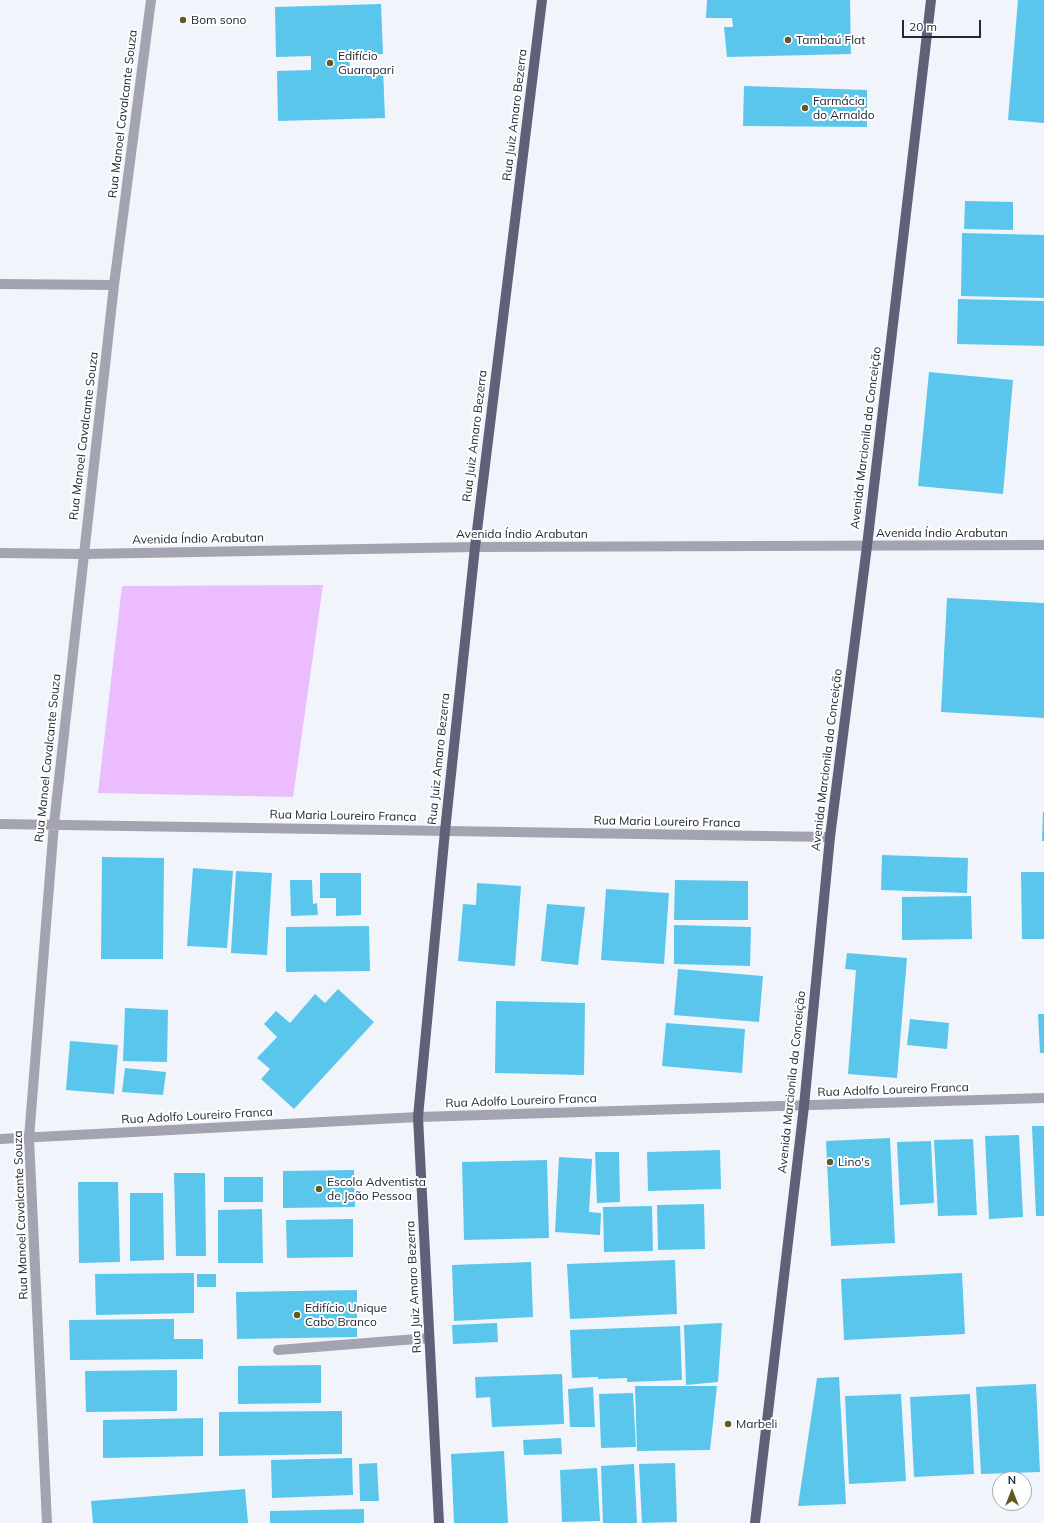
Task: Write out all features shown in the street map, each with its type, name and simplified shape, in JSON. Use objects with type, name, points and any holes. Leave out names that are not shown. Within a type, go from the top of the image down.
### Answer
[{"type":"main road","name":"Rua Juiz Amaro Bezerra","points":[[439,1523],[418,1117],[445,831],[475,547],[542,0]]},
{"type":"main road","name":"Avenida Marcionila da Conceição","points":[[754,1523],[804,1106],[830,837],[931,0]]},
{"type":"street","name":"Rua Manoel Cavalcante Souza","points":[[47,1523],[29,1138],[54,824],[114,285],[151,0]]},
{"type":"street","points":[[0,284],[114,285]]},
{"type":"street","name":"Avenida Índio Arabutan","points":[[0,553],[84,554],[475,547],[1044,545]]},
{"type":"street","name":"Rua Maria Loureiro Franca","points":[[0,824],[830,837]]},
{"type":"street","name":"Rua Adolfo Loureiro Franca","points":[[0,1139],[418,1117],[1044,1098]]},
{"type":"street","points":[[278,1350],[429,1338]]},
{"type":"shaded area","points":[[323,585],[293,797],[98,793],[122,586]]},
{"type":"building","name":"Tambaú Flat","points":[[707,0],[850,0],[851,54],[727,57],[724,27],[733,27],[732,18],[706,18]]},
{"type":"building","points":[[1018,0],[1044,0],[1044,123],[1008,120]]},
{"type":"building","name":"Edifício Guarapari","points":[[381,4],[383,54],[349,55],[350,70],[383,68],[385,118],[278,121],[277,71],[311,70],[311,56],[276,57],[275,7]]},
{"type":"building","name":"Farmácia do Arnaldo","points":[[744,86],[867,90],[867,127],[743,126]]},
{"type":"building","points":[[965,201],[1013,202],[1013,230],[964,229]]},
{"type":"building","points":[[962,233],[1044,235],[1044,298],[961,296]]},
{"type":"building","points":[[958,299],[1044,301],[1044,346],[957,344]]},
{"type":"building","points":[[929,372],[1013,380],[1003,494],[918,486]]},
{"type":"building","points":[[947,598],[1044,603],[1044,718],[941,712]]},
{"type":"building","points":[[1043,812],[1044,841],[1042,841]]},
{"type":"building","points":[[882,855],[968,858],[967,893],[881,890]]},
{"type":"building","points":[[102,857],[164,858],[163,959],[101,959]]},
{"type":"building","points":[[193,868],[233,871],[227,948],[187,946]]},
{"type":"building","points":[[236,871],[272,873],[267,955],[231,953]]},
{"type":"building","points":[[1021,872],[1044,872],[1044,939],[1022,939]]},
{"type":"building","points":[[320,873],[361,873],[361,915],[336,916],[336,898],[320,898]]},
{"type":"building","points":[[290,880],[312,880],[313,904],[317,903],[318,915],[291,916]]},
{"type":"building","points":[[675,880],[748,881],[748,920],[674,920]]},
{"type":"building","points":[[477,883],[521,886],[515,966],[458,961],[463,904],[476,905]]},
{"type":"building","points":[[606,889],[669,893],[664,964],[601,960]]},
{"type":"building","points":[[971,896],[972,939],[902,940],[902,897]]},
{"type":"building","points":[[547,904],[585,907],[578,965],[541,961]]},
{"type":"building","points":[[674,925],[751,927],[750,966],[674,964]]},
{"type":"building","points":[[369,926],[370,971],[286,972],[286,927]]},
{"type":"building","points":[[847,953],[907,958],[897,1078],[848,1074],[856,970],[845,969]]},
{"type":"building","points":[[678,969],[763,976],[759,1022],[674,1015]]},
{"type":"building","points":[[338,989],[374,1022],[294,1109],[261,1079],[270,1069],[257,1058],[277,1037],[264,1024],[276,1011],[290,1023],[315,994],[325,1003]]},
{"type":"building","points":[[496,1001],[585,1003],[584,1075],[495,1073]]},
{"type":"building","points":[[125,1008],[168,1010],[167,1062],[123,1061]]},
{"type":"building","points":[[1038,1014],[1044,1014],[1044,1053],[1040,1053]]},
{"type":"building","points":[[910,1019],[949,1023],[947,1049],[907,1045]]},
{"type":"building","points":[[666,1023],[745,1029],[742,1073],[662,1066]]},
{"type":"building","points":[[70,1041],[118,1045],[114,1094],[66,1090]]},
{"type":"building","points":[[125,1068],[166,1072],[163,1095],[122,1092]]},
{"type":"building","points":[[1032,1126],[1044,1126],[1044,1216],[1036,1216]]},
{"type":"building","points":[[1019,1135],[1023,1217],[989,1219],[985,1136]]},
{"type":"building","points":[[890,1138],[895,1243],[831,1246],[826,1141]]},
{"type":"building","points":[[973,1139],[977,1215],[938,1216],[934,1140]]},
{"type":"building","points":[[931,1141],[934,1203],[900,1205],[897,1142]]},
{"type":"building","points":[[720,1150],[721,1189],[648,1191],[647,1152]]},
{"type":"building","points":[[595,1152],[619,1152],[620,1202],[597,1203]]},
{"type":"building","points":[[559,1157],[592,1159],[589,1212],[601,1213],[600,1235],[555,1232]]},
{"type":"building","points":[[547,1160],[549,1238],[464,1240],[462,1162]]},
{"type":"building","name":"Escola Adventista de João Pessoa","points":[[354,1170],[355,1207],[283,1208],[283,1171]]},
{"type":"building","points":[[174,1173],[205,1173],[206,1256],[176,1256]]},
{"type":"building","points":[[224,1177],[263,1177],[263,1202],[224,1202]]},
{"type":"building","points":[[78,1182],[118,1182],[120,1262],[79,1263]]},
{"type":"building","points":[[130,1193],[163,1193],[164,1260],[130,1261]]},
{"type":"building","points":[[704,1204],[705,1249],[658,1250],[657,1205]]},
{"type":"building","points":[[652,1206],[653,1251],[604,1252],[603,1207]]},
{"type":"building","points":[[262,1209],[263,1263],[218,1263],[218,1210]]},
{"type":"building","points":[[353,1219],[353,1257],[287,1258],[286,1220]]},
{"type":"building","points":[[675,1260],[677,1314],[570,1319],[567,1264]]},
{"type":"building","points":[[531,1262],[533,1317],[454,1321],[452,1265]]},
{"type":"building","points":[[194,1273],[194,1313],[96,1315],[95,1274]]},
{"type":"building","points":[[962,1273],[965,1334],[844,1340],[841,1279]]},
{"type":"building","points":[[197,1274],[216,1274],[216,1287],[197,1287]]},
{"type":"building","name":"Edifício Unique Cabo Branco","points":[[357,1290],[357,1337],[237,1339],[236,1292]]},
{"type":"building","points":[[174,1319],[174,1339],[203,1339],[203,1359],[70,1360],[69,1320]]},
{"type":"building","points":[[497,1323],[498,1342],[453,1344],[452,1325]]},
{"type":"building","points":[[722,1323],[718,1382],[686,1385],[684,1325]]},
{"type":"building","points":[[680,1326],[682,1380],[627,1382],[627,1378],[572,1378],[570,1330]]},
{"type":"building","points":[[321,1365],[321,1403],[238,1404],[238,1366]]},
{"type":"building","points":[[177,1370],[177,1411],[86,1412],[85,1371]]},
{"type":"building","points":[[562,1374],[564,1424],[492,1427],[490,1397],[476,1398],[475,1377]]},
{"type":"building","points":[[839,1377],[846,1504],[798,1506],[817,1378]]},
{"type":"building","points":[[1036,1384],[1040,1472],[992,1471],[992,1474],[981,1474],[976,1387]]},
{"type":"building","points":[[635,1386],[717,1386],[710,1450],[637,1451]]},
{"type":"building","points":[[593,1387],[595,1427],[570,1427],[568,1389]]},
{"type":"building","points":[[633,1393],[636,1447],[601,1448],[599,1394]]},
{"type":"building","points":[[901,1394],[906,1481],[849,1484],[845,1396]]},
{"type":"building","points":[[970,1394],[974,1474],[914,1477],[910,1397]]},
{"type":"building","points":[[342,1411],[342,1454],[219,1456],[219,1412]]},
{"type":"building","points":[[203,1418],[203,1456],[103,1458],[103,1420]]},
{"type":"building","points":[[561,1438],[562,1454],[524,1455],[523,1440]]},
{"type":"building","points":[[504,1451],[508,1523],[454,1523],[451,1454]]},
{"type":"building","points":[[352,1458],[353,1495],[272,1498],[271,1460]]},
{"type":"building","points":[[377,1463],[379,1501],[360,1501],[359,1464]]},
{"type":"building","points":[[675,1463],[677,1522],[642,1523],[639,1464]]},
{"type":"building","points":[[634,1464],[637,1523],[603,1523],[601,1466]]},
{"type":"building","points":[[597,1468],[600,1521],[562,1522],[560,1470]]},
{"type":"building","points":[[245,1489],[248,1523],[93,1523],[91,1501]]},
{"type":"building","points":[[364,1509],[364,1523],[270,1523],[270,1511]]},
{"type":"place","name":"Bom sono","points":[[183,20]]},
{"type":"place","name":"Tambaú Flat","points":[[788,40]]},
{"type":"place","name":"Edifício Guarapari","points":[[330,63]]},
{"type":"place","name":"Farmácia do Arnaldo","points":[[805,108]]},
{"type":"place","name":"Lino's","points":[[830,1162]]},
{"type":"place","name":"Escola Adventista de João Pessoa","points":[[319,1189]]},
{"type":"place","name":"Edifício Unique Cabo Branco","points":[[297,1315]]},
{"type":"place","name":"Marbeli","points":[[728,1424]]}]
